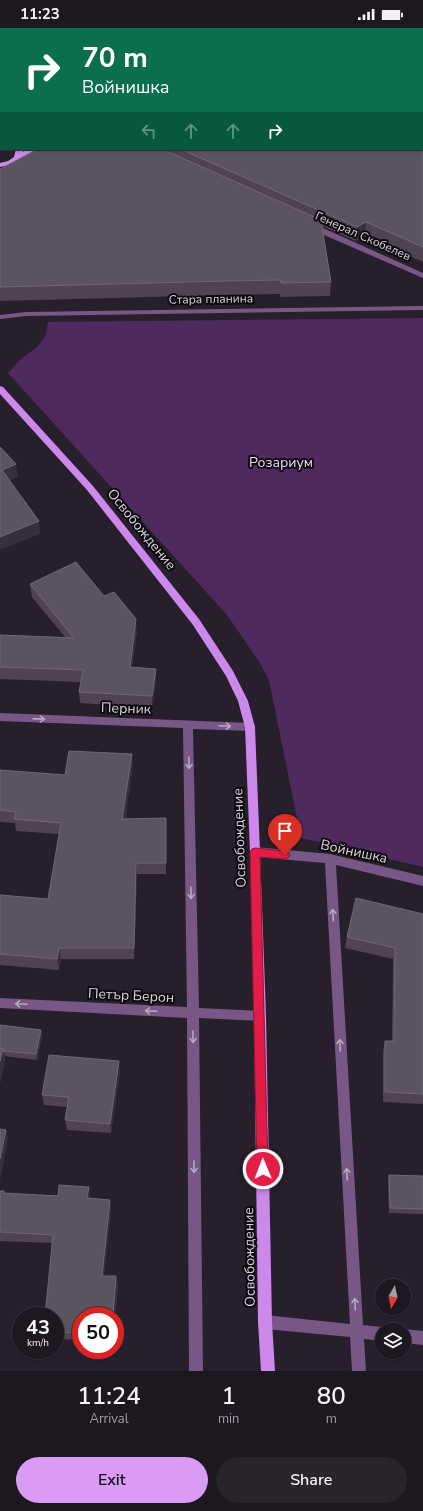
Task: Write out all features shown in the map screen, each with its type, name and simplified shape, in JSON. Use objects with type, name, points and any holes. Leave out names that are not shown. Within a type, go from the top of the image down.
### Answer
[{"type":"main road","points":[[16,159],[20,155],[20,150]]},
{"type":"main road","points":[[1,166],[32,150]]},
{"type":"main road","name":"Освобождение","points":[[0,389],[90,488],[196,622],[230,674],[243,701],[250,727],[255,852],[260,1016],[265,1322],[268,1371]]},
{"type":"street","name":"Генерал Скобелев","points":[[307,224],[423,276]]},
{"type":"street","name":"Стара планина","points":[[0,317],[34,314],[423,308]]},
{"type":"street","name":"Перник","points":[[0,717],[250,727]]},
{"type":"street","points":[[188,724],[193,1013],[196,1371]]},
{"type":"street","name":"Войнишка","points":[[255,852],[330,859],[423,881]]},
{"type":"street","points":[[330,859],[359,1371]]},
{"type":"street","name":"Петър Берон","points":[[0,1003],[260,1016]]},
{"type":"street","points":[[265,1322],[375,1333]]},
{"type":"street","points":[[411,1337],[423,1338]]},
{"type":"green space","name":"Розариум","points":[[423,318],[423,867],[301,838],[269,680],[260,663],[227,615],[8,373],[20,360],[37,347],[46,335],[48,322]]},
{"type":"building","points":[[36,150],[164,150],[321,220],[331,282],[281,283],[280,280],[0,287],[0,169]]},
{"type":"building","points":[[182,150],[423,150],[423,247],[366,222],[357,227]]},
{"type":"building","points":[[0,447],[16,464],[2,470],[39,521],[0,537]]},
{"type":"building","points":[[76,562],[104,596],[114,592],[136,619],[130,667],[156,669],[152,696],[79,692],[83,670],[0,667],[0,635],[74,638],[30,584]]},
{"type":"building","points":[[69,751],[132,754],[122,819],[166,818],[166,863],[136,863],[134,948],[59,948],[57,959],[0,954],[0,895],[48,899],[61,823],[14,819],[16,812],[0,810],[0,770],[65,775]]},
{"type":"building","points":[[356,898],[423,914],[423,1094],[385,1092],[385,1041],[394,1041],[395,948],[347,937]]},
{"type":"building","points":[[0,1025],[41,1030],[36,1054],[3,1051],[3,1049],[0,1048]]},
{"type":"building","points":[[0,1048],[3,1049],[0,1061]]},
{"type":"building","points":[[49,1055],[119,1061],[110,1124],[65,1120],[69,1097],[42,1095]]},
{"type":"building","points":[[0,1129],[6,1130],[0,1159]]},
{"type":"building","points":[[389,1175],[423,1176],[423,1209],[390,1208]]},
{"type":"building","points":[[59,1185],[89,1187],[87,1198],[110,1200],[102,1276],[116,1276],[114,1307],[72,1307],[72,1333],[64,1332],[64,1307],[46,1307],[53,1235],[0,1232],[0,1191],[4,1191],[4,1193],[58,1196]]},
{"type":"route","points":[[263,1169],[255,852],[285,855]]}]
